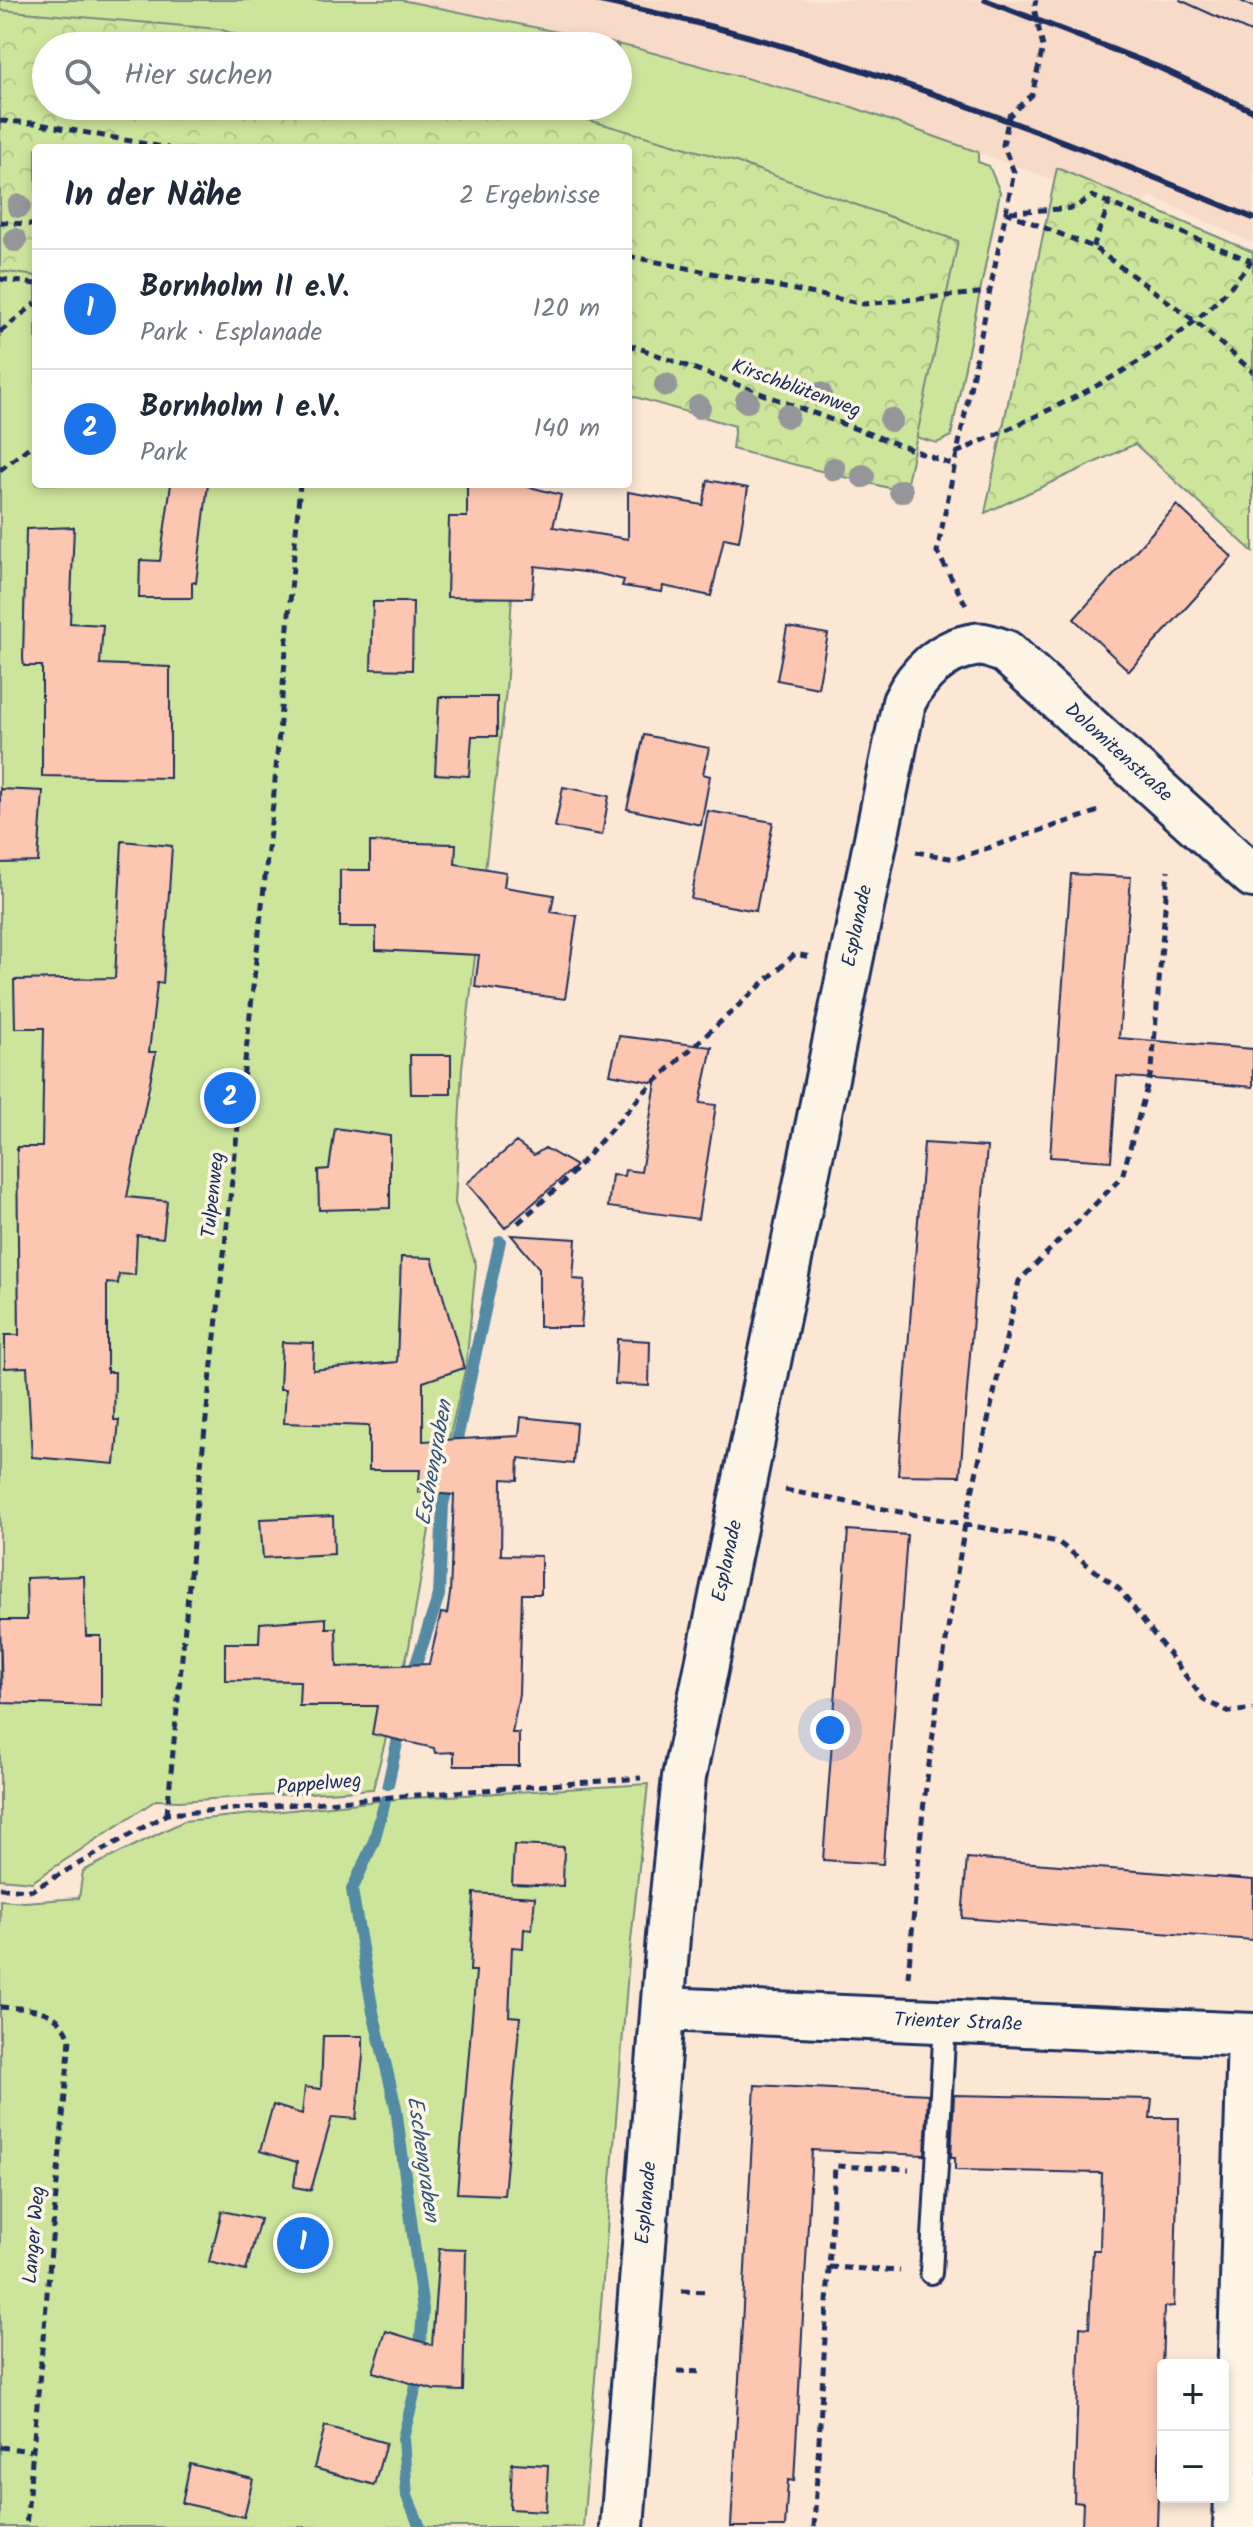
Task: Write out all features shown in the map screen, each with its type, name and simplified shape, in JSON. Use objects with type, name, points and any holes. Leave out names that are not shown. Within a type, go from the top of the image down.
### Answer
[{"type":"street","name":"Dolomitenstraße","points":[[976,644],[1006,652],[1253,876]]},
{"type":"street","name":"Esplanade","points":[[622,2527],[684,1777],[904,702],[915,678],[940,659],[976,644]]},
{"type":"street","name":"Trienter Straße","points":[[663,2009],[1251,2035]]},
{"type":"street","points":[[1235,2527],[1251,2035]]},
{"type":"lane","points":[[931,2273],[945,2022]]},
{"type":"path","points":[[976,644],[969,610],[937,552],[1014,172],[1003,145],[1009,116],[1032,95],[1043,47],[1034,8],[1036,0]]},
{"type":"path","points":[[0,121],[34,123],[147,144]]},
{"type":"path","points":[[956,453],[1127,367],[1195,321],[1231,289],[1252,261],[1092,196],[1074,208],[1005,212]]},
{"type":"path","points":[[1093,247],[1109,204]]},
{"type":"path","points":[[1005,212],[1093,247],[1195,321],[1253,372]]},
{"type":"path","points":[[0,222],[32,225]]},
{"type":"path","points":[[632,257],[864,304],[989,292]]},
{"type":"path","points":[[0,279],[32,283]]},
{"type":"path","points":[[0,332],[32,306]]},
{"type":"path","name":"Kirschblütenweg","points":[[632,345],[953,465]]},
{"type":"path","points":[[0,470],[32,445]]},
{"type":"path","name":"Tulpenweg","points":[[167,1814],[196,1511],[273,804],[300,488]]},
{"type":"path","points":[[922,853],[955,859],[1102,810]]},
{"type":"path","points":[[908,1977],[927,1781],[965,1524],[1019,1281],[1122,1177],[1152,1069],[1168,870]]},
{"type":"path","points":[[518,1223],[566,1180],[647,1089],[795,954],[821,958]]},
{"type":"path","points":[[782,1490],[1058,1542],[1119,1589],[1205,1701],[1230,1712],[1253,1709]]},
{"type":"path","name":"Pappelweg","points":[[0,1888],[32,1890],[167,1814],[645,1778]]},
{"type":"path","name":"Langer Weg","points":[[0,2007],[41,2010],[66,2023],[70,2039],[26,2527]]},
{"type":"path","points":[[814,2527],[835,2166],[937,2170]]},
{"type":"path","points":[[829,2267],[931,2273]]},
{"type":"path","points":[[676,2291],[709,2292]]},
{"type":"path","points":[[670,2371],[704,2372]]},
{"type":"path","points":[[0,2447],[31,2451]]},
{"type":"shaded area","points":[[0,0],[1253,0],[1253,243],[1150,196],[1140,211],[979,153],[971,246],[632,112],[632,32],[430,32]]},
{"type":"green space","points":[[0,0],[401,0],[557,32],[32,32],[32,120],[632,120],[632,47],[852,107],[978,152],[978,162],[989,166],[1000,192],[951,436],[937,443],[916,437],[632,152],[632,144],[32,144],[32,155],[0,214]]},
{"type":"green space","points":[[0,10],[228,32],[32,32],[32,120],[588,120],[736,162],[958,241],[905,492],[732,449],[735,426],[632,396],[632,144],[32,144],[32,275],[0,271]]},
{"type":"green space","points":[[1057,168],[1253,252],[1253,552],[1135,444],[985,513]]},
{"type":"green space","points":[[0,232],[32,234],[32,488],[519,488],[506,690],[462,1068],[455,1203],[476,1265],[466,1366],[431,1518],[409,1647],[373,1789],[156,1800],[32,1882],[0,1879]]},
{"type":"green space","points":[[648,1784],[629,1959],[583,2527],[0,2527],[0,1900],[24,1902],[79,1898],[83,1871],[184,1821],[398,1799]]},
{"type":"building","points":[[708,480],[748,488],[739,541],[724,538],[711,596],[663,586],[662,592],[622,586],[624,580],[600,574],[535,566],[532,598],[447,597],[449,517],[467,517],[467,488],[534,488],[561,495],[553,527],[628,539],[628,492],[703,505]]},
{"type":"building","points":[[170,488],[208,488],[192,598],[139,598],[140,560],[160,561]]},
{"type":"building","points":[[1177,505],[1232,557],[1129,671],[1074,619]]},
{"type":"building","points":[[74,527],[70,623],[103,625],[100,664],[170,667],[170,778],[42,776],[42,666],[24,666],[23,659],[26,529]]},
{"type":"building","points":[[373,602],[413,602],[412,670],[371,669]]},
{"type":"building","points":[[787,627],[828,634],[818,688],[777,680]]},
{"type":"building","points":[[439,697],[497,697],[497,736],[472,736],[469,776],[435,774]]},
{"type":"building","points":[[644,735],[709,748],[703,774],[710,776],[701,825],[627,809]]},
{"type":"building","points":[[563,787],[609,796],[602,835],[555,827]]},
{"type":"building","points":[[0,789],[43,791],[38,862],[0,863]]},
{"type":"building","points":[[708,811],[773,822],[756,911],[691,899]]},
{"type":"building","points":[[122,841],[172,846],[163,983],[157,983],[149,1052],[156,1052],[127,1197],[167,1201],[163,1238],[137,1235],[135,1275],[119,1274],[118,1284],[107,1283],[107,1372],[115,1372],[114,1420],[119,1420],[115,1464],[32,1457],[27,1367],[5,1368],[5,1335],[19,1335],[17,1147],[42,1147],[44,1028],[15,1028],[14,980],[115,978]]},
{"type":"building","points":[[370,842],[456,844],[455,864],[506,872],[504,887],[554,895],[551,912],[577,916],[565,999],[475,987],[479,955],[376,950],[376,927],[340,927],[340,870],[370,870]]},
{"type":"building","points":[[1071,874],[1131,877],[1119,1038],[1253,1049],[1253,1087],[1117,1076],[1111,1161],[1050,1157]]},
{"type":"building","points":[[619,1036],[712,1047],[700,1103],[716,1105],[698,1219],[608,1207],[612,1175],[624,1176],[625,1170],[641,1172],[656,1083],[610,1074]]},
{"type":"building","points":[[410,1055],[451,1055],[451,1094],[411,1094]]},
{"type":"building","points":[[335,1128],[390,1136],[390,1208],[319,1210],[318,1170],[329,1169]]},
{"type":"building","points":[[516,1142],[534,1155],[545,1148],[576,1166],[505,1228],[467,1183]]},
{"type":"building","points":[[924,1143],[987,1147],[960,1476],[898,1475]]},
{"type":"building","points":[[511,1235],[576,1239],[573,1279],[585,1280],[581,1327],[539,1327],[539,1268]]},
{"type":"building","points":[[401,1257],[432,1258],[464,1368],[423,1382],[423,1441],[519,1436],[521,1417],[576,1423],[573,1464],[519,1458],[518,1480],[502,1479],[501,1555],[541,1556],[541,1594],[522,1594],[519,1694],[512,1733],[519,1733],[519,1766],[454,1766],[454,1752],[435,1753],[434,1748],[372,1734],[377,1706],[299,1706],[300,1681],[225,1680],[225,1643],[259,1643],[260,1623],[326,1618],[326,1628],[336,1628],[337,1667],[429,1664],[441,1613],[447,1614],[450,1594],[454,1495],[418,1492],[420,1470],[369,1470],[369,1426],[284,1423],[286,1389],[280,1389],[282,1342],[314,1343],[313,1370],[397,1362]]},
{"type":"building","points":[[617,1339],[650,1341],[649,1386],[615,1384]]},
{"type":"building","points":[[333,1516],[334,1554],[263,1558],[260,1519]]},
{"type":"building","points":[[848,1530],[907,1535],[883,1864],[823,1860]]},
{"type":"building","points":[[84,1576],[86,1636],[101,1636],[101,1706],[2,1703],[0,1620],[27,1620],[26,1578]]},
{"type":"building","points":[[514,1845],[564,1847],[563,1886],[512,1884]]},
{"type":"building","points":[[967,1858],[1253,1880],[1253,1940],[962,1918]]},
{"type":"building","points":[[474,1893],[535,1897],[532,1930],[524,1929],[523,1948],[512,1947],[509,2016],[520,2017],[504,2195],[457,2193],[476,1971],[470,1971]]},
{"type":"building","points":[[323,2036],[363,2036],[363,2056],[356,2119],[332,2117],[311,2190],[294,2187],[297,2162],[260,2151],[273,2105],[302,2114],[305,2087],[321,2089]]},
{"type":"building","points":[[755,2085],[928,2094],[925,2155],[812,2150],[794,2481],[788,2480],[785,2527],[731,2527]]},
{"type":"building","points":[[954,2095],[1152,2099],[1150,2118],[1179,2118],[1174,2306],[1164,2307],[1162,2359],[1157,2359],[1157,2527],[1082,2527],[1083,2503],[1074,2502],[1080,2327],[1089,2328],[1093,2250],[1100,2250],[1102,2173],[955,2170],[955,2157],[951,2157]]},
{"type":"building","points":[[222,2211],[260,2219],[246,2271],[209,2262]]},
{"type":"building","points":[[439,2249],[466,2250],[463,2391],[434,2390],[373,2372],[386,2331],[432,2345]]},
{"type":"building","points":[[325,2426],[386,2443],[374,2485],[314,2468]]},
{"type":"building","points":[[512,2463],[548,2465],[546,2511],[510,2509]]},
{"type":"building","points":[[190,2464],[253,2479],[244,2517],[182,2503]]},
{"type":"waterway","name":"Eschengraben","points":[[454,1453],[500,1241]]},
{"type":"waterway","name":"Eschengraben","points":[[411,1679],[439,1595],[443,1505],[449,1479]]},
{"type":"waterway","name":"Eschengraben","points":[[388,1784],[401,1725]]},
{"type":"waterway","name":"Eschengraben","points":[[385,1801],[374,1841],[352,1890],[373,2012],[396,2108],[423,2310],[417,2383],[403,2438],[407,2496],[420,2527]]},
{"type":"tram line","points":[[1180,0],[1253,33]]},
{"type":"tram line","points":[[1239,0],[1253,7]]},
{"type":"railway","points":[[595,0],[764,41],[929,92],[1253,218]]},
{"type":"railway","points":[[985,0],[1158,67],[1253,111]]},
{"type":"place","name":"Bornholm I e.V.","points":[[230,1098]]},
{"type":"place","name":"Bornholm II e.V.","points":[[303,2243]]}]
